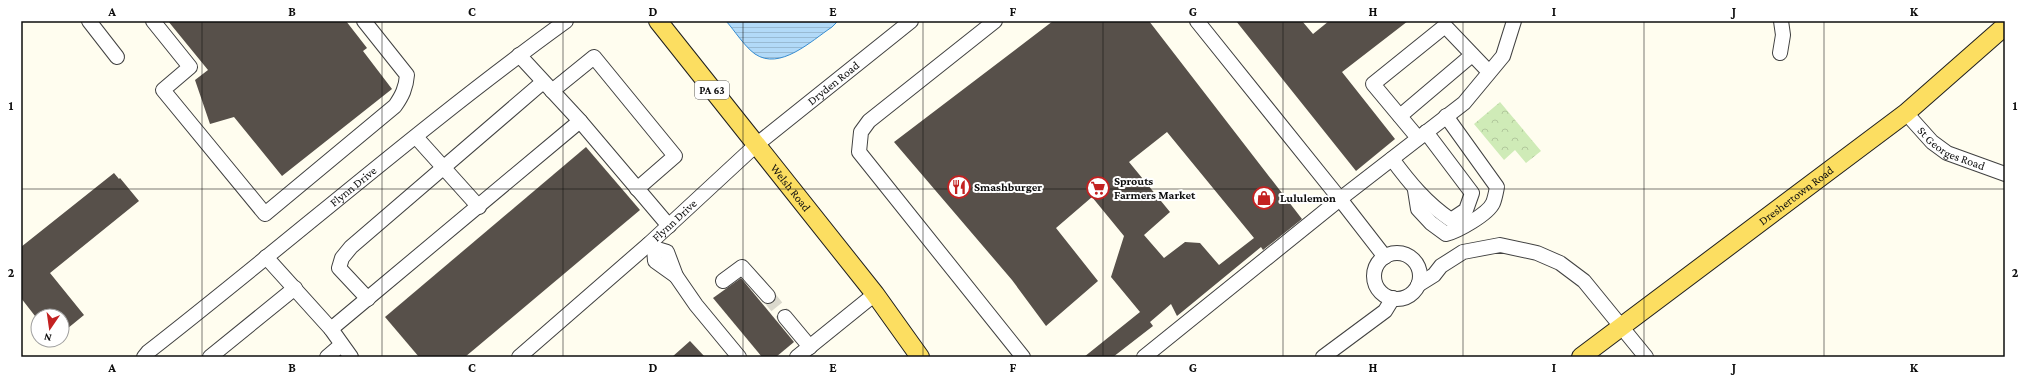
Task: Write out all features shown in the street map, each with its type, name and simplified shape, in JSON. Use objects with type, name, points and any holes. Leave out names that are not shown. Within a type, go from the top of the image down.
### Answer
[{"type":"main road","name":"Welsh Road","points":[[658,21],[875,294],[920,357]]},
{"type":"main road","name":"Dreshertown Road","points":[[1581,357],[1906,112],[2005,26]]},
{"type":"street","points":[[89,21],[117,57]]},
{"type":"street","points":[[153,21],[190,67],[163,90],[265,214],[395,106],[401,98],[406,87],[407,76],[364,21]]},
{"type":"street","name":"Flynn Drive","points":[[144,357],[148,352],[416,137],[519,55],[566,21]]},
{"type":"street","name":"Dryden Road","points":[[756,145],[911,21]]},
{"type":"street","points":[[995,21],[869,121],[861,132],[859,152],[1023,357]]},
{"type":"street","points":[[1197,21],[1385,257]]},
{"type":"street","points":[[1780,53],[1783,35],[1781,21]]},
{"type":"street","points":[[1144,357],[1340,199],[1464,103],[1503,56],[1512,22]]},
{"type":"street","points":[[1392,159],[1415,190],[1451,220],[1466,210],[1472,193],[1422,135],[1400,116],[1374,84],[1445,26],[1489,72]]},
{"type":"street","points":[[1400,116],[1472,54]]},
{"type":"street","points":[[519,55],[580,121],[669,226]]},
{"type":"street","points":[[368,299],[339,268],[342,258],[351,247],[444,168],[548,86],[594,57],[675,156],[637,189]]},
{"type":"street","name":"St Georges Road","points":[[1906,112],[1932,142],[1946,153],[2005,174]]},
{"type":"street","points":[[1415,190],[1418,209],[1431,223],[1446,234],[1457,231],[1493,204],[1497,187],[1446,116]]},
{"type":"street","points":[[331,329],[480,207],[580,121]]},
{"type":"street","points":[[416,137],[480,207]]},
{"type":"street","name":"Flynn Drive","points":[[520,357],[652,246],[669,226],[756,145]]},
{"type":"street","points":[[1418,285],[1420,270],[1406,255],[1398,253],[1385,257],[1376,269],[1376,284],[1380,290],[1393,298],[1408,296],[1418,285],[1434,275],[1441,266],[1463,252],[1500,245],[1537,252],[1560,263],[1584,281],[1646,357]]},
{"type":"street","points":[[652,246],[655,261],[676,276],[696,305],[739,357]]},
{"type":"street","points":[[266,257],[331,329],[351,357]]},
{"type":"street","points":[[1416,264],[1424,266],[1441,266]]},
{"type":"street","points":[[723,281],[742,267],[768,296]]},
{"type":"street","points":[[210,357],[295,288]]},
{"type":"street","points":[[797,357],[875,294]]},
{"type":"street","points":[[1323,357],[1384,311],[1393,298]]},
{"type":"street","points":[[785,317],[810,347]]},
{"type":"street","points":[[327,357],[341,345]]},
{"type":"green space","points":[[1500,102],[1541,151],[1526,163],[1515,150],[1504,160],[1474,124]]},
{"type":"water","points":[[726,21],[838,21],[805,46],[785,57],[775,59],[765,58],[751,51]]},
{"type":"building","points":[[168,21],[346,21],[367,48],[363,51],[392,89],[282,176],[234,117],[210,124],[195,80],[208,70]]},
{"type":"building","points":[[1053,21],[1149,21],[1302,219],[1263,250],[1261,247],[1177,316],[1171,304],[1150,322],[1153,326],[1113,357],[1084,357],[1140,312],[1111,277],[1124,236],[1092,197],[1056,228],[1098,281],[1046,326],[1012,280],[894,142]],"holes":[[[1167,132],[1254,238],[1219,265],[1200,243],[1185,242],[1164,258],[1144,235],[1170,212],[1129,162]]]},
{"type":"building","points":[[1236,21],[1302,21],[1313,34],[1329,21],[1408,21],[1342,72],[1395,139],[1356,171]]},
{"type":"building","points":[[586,147],[640,210],[465,357],[419,357],[385,317]]},
{"type":"building","points":[[114,173],[139,201],[50,273],[84,315],[70,326],[70,308],[30,308],[30,310],[21,298],[21,247]]},
{"type":"building","points":[[741,278],[794,342],[776,357],[762,357],[713,298]]},
{"type":"building","points":[[690,341],[705,357],[672,357]]},
{"type":"tunnel","points":[[768,296],[785,317]]},
{"type":"place","name":"Smashburger","points":[[959,187]]},
{"type":"place","name":"Sprouts Farmers Market","points":[[1098,188]]},
{"type":"place","name":"Lululemon","points":[[1264,198]]}]
